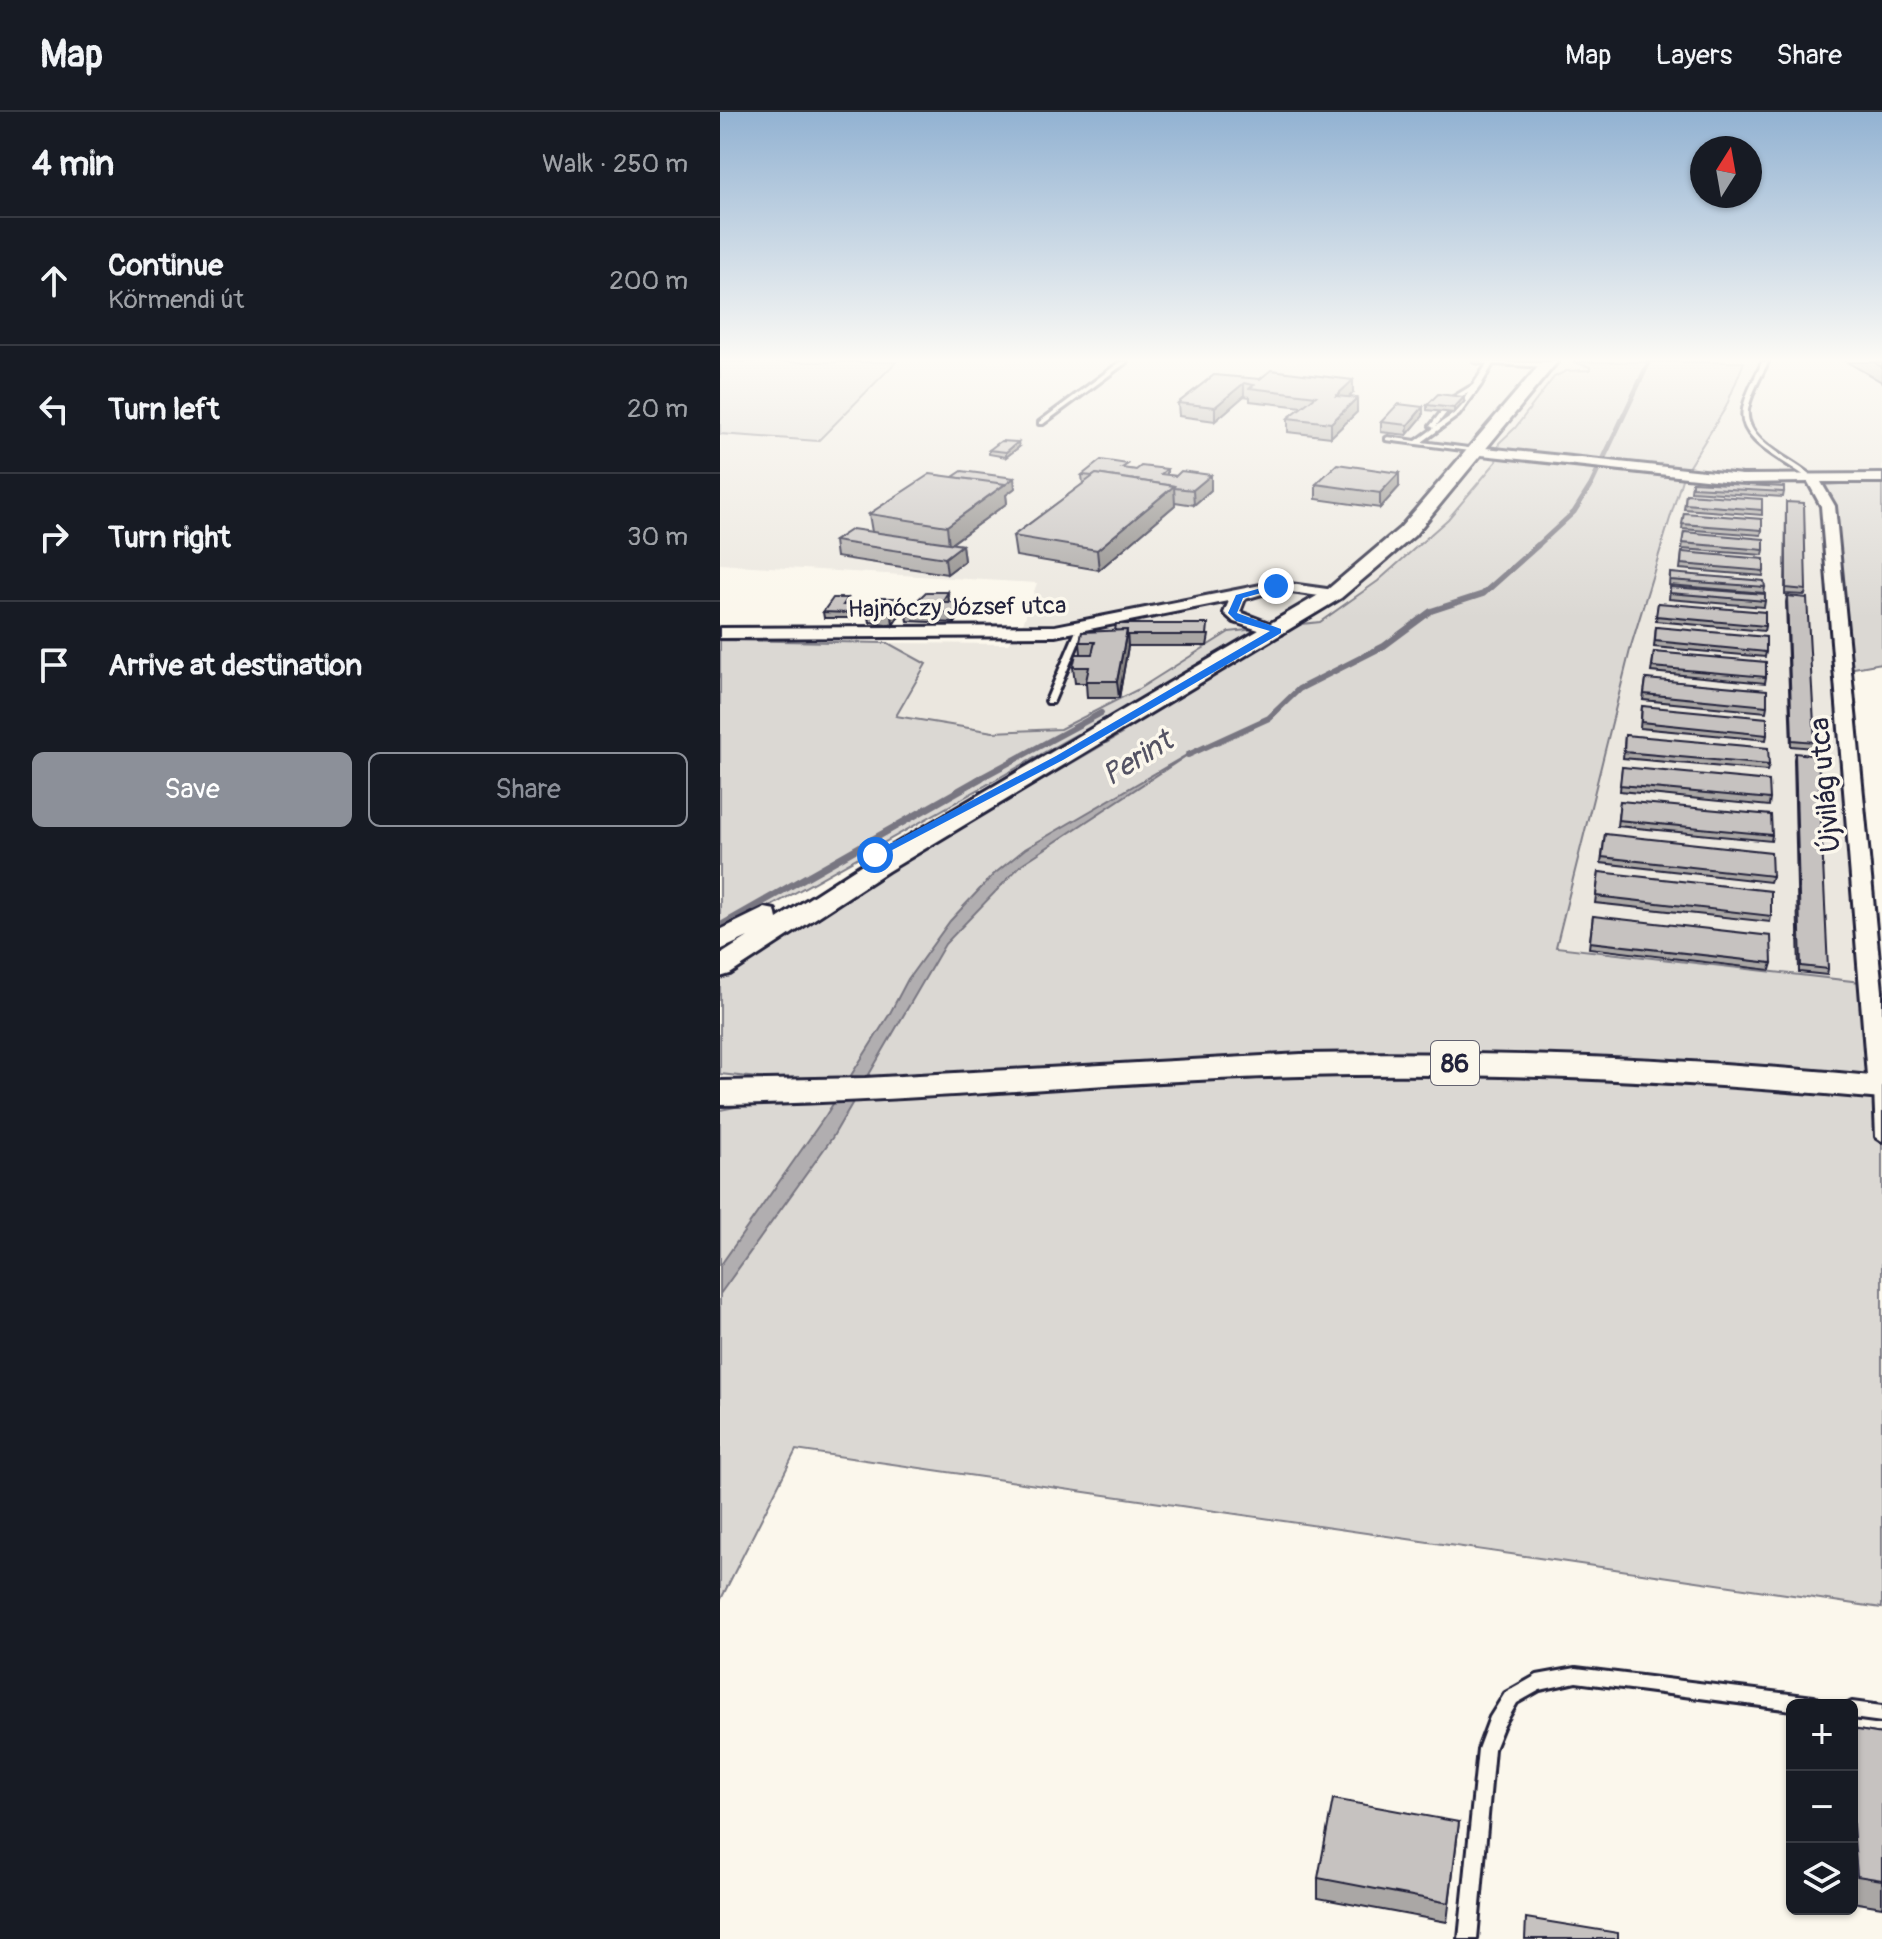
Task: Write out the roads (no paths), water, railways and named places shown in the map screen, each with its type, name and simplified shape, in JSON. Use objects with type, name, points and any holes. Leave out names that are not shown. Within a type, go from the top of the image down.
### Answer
[{"type":"main road","name":"86","points":[[720,1093],[771,1093],[1300,1065],[1487,1063],[1659,1070],[1881,1088]]},
{"type":"main road","name":"86","points":[[720,1102],[771,1093]]},
{"type":"street","points":[[720,968],[879,865],[1277,631],[1334,594],[1407,532],[1479,447]]},
{"type":"street","points":[[1476,451],[1639,469],[1814,481],[1882,478]]},
{"type":"street","name":"Újvilág utca","points":[[1814,481],[1828,506],[1881,1088]]},
{"type":"street","points":[[1833,497],[1864,483]]},
{"type":"street","name":"Hajnóczy József utca","points":[[720,633],[1032,632],[1081,628],[1276,586],[1334,594]]},
{"type":"street","points":[[1239,596],[1232,613],[1239,619],[1277,631]]},
{"type":"street","points":[[720,942],[1059,758]]},
{"type":"lane","points":[[1457,447],[1476,451]]},
{"type":"lane","points":[[1769,447],[1814,481]]},
{"type":"lane","points":[[1050,701],[1081,628]]},
{"type":"lane","points":[[1881,1088],[1882,1137]]},
{"type":"lane","points":[[1468,1939],[1486,1749],[1496,1723],[1511,1698],[1537,1683],[1576,1675],[1786,1701]]},
{"type":"lane","points":[[1858,1711],[1882,1714]]},
{"type":"waterway","name":"Perint","points":[[1536,547],[1574,512],[1609,447]]},
{"type":"waterway","name":"Perint","points":[[1188,755],[1269,718],[1299,689],[1384,646],[1431,611],[1483,594],[1538,545]]},
{"type":"waterway","points":[[977,780],[1101,713]]},
{"type":"waterway","points":[[720,926],[981,778]]}]
